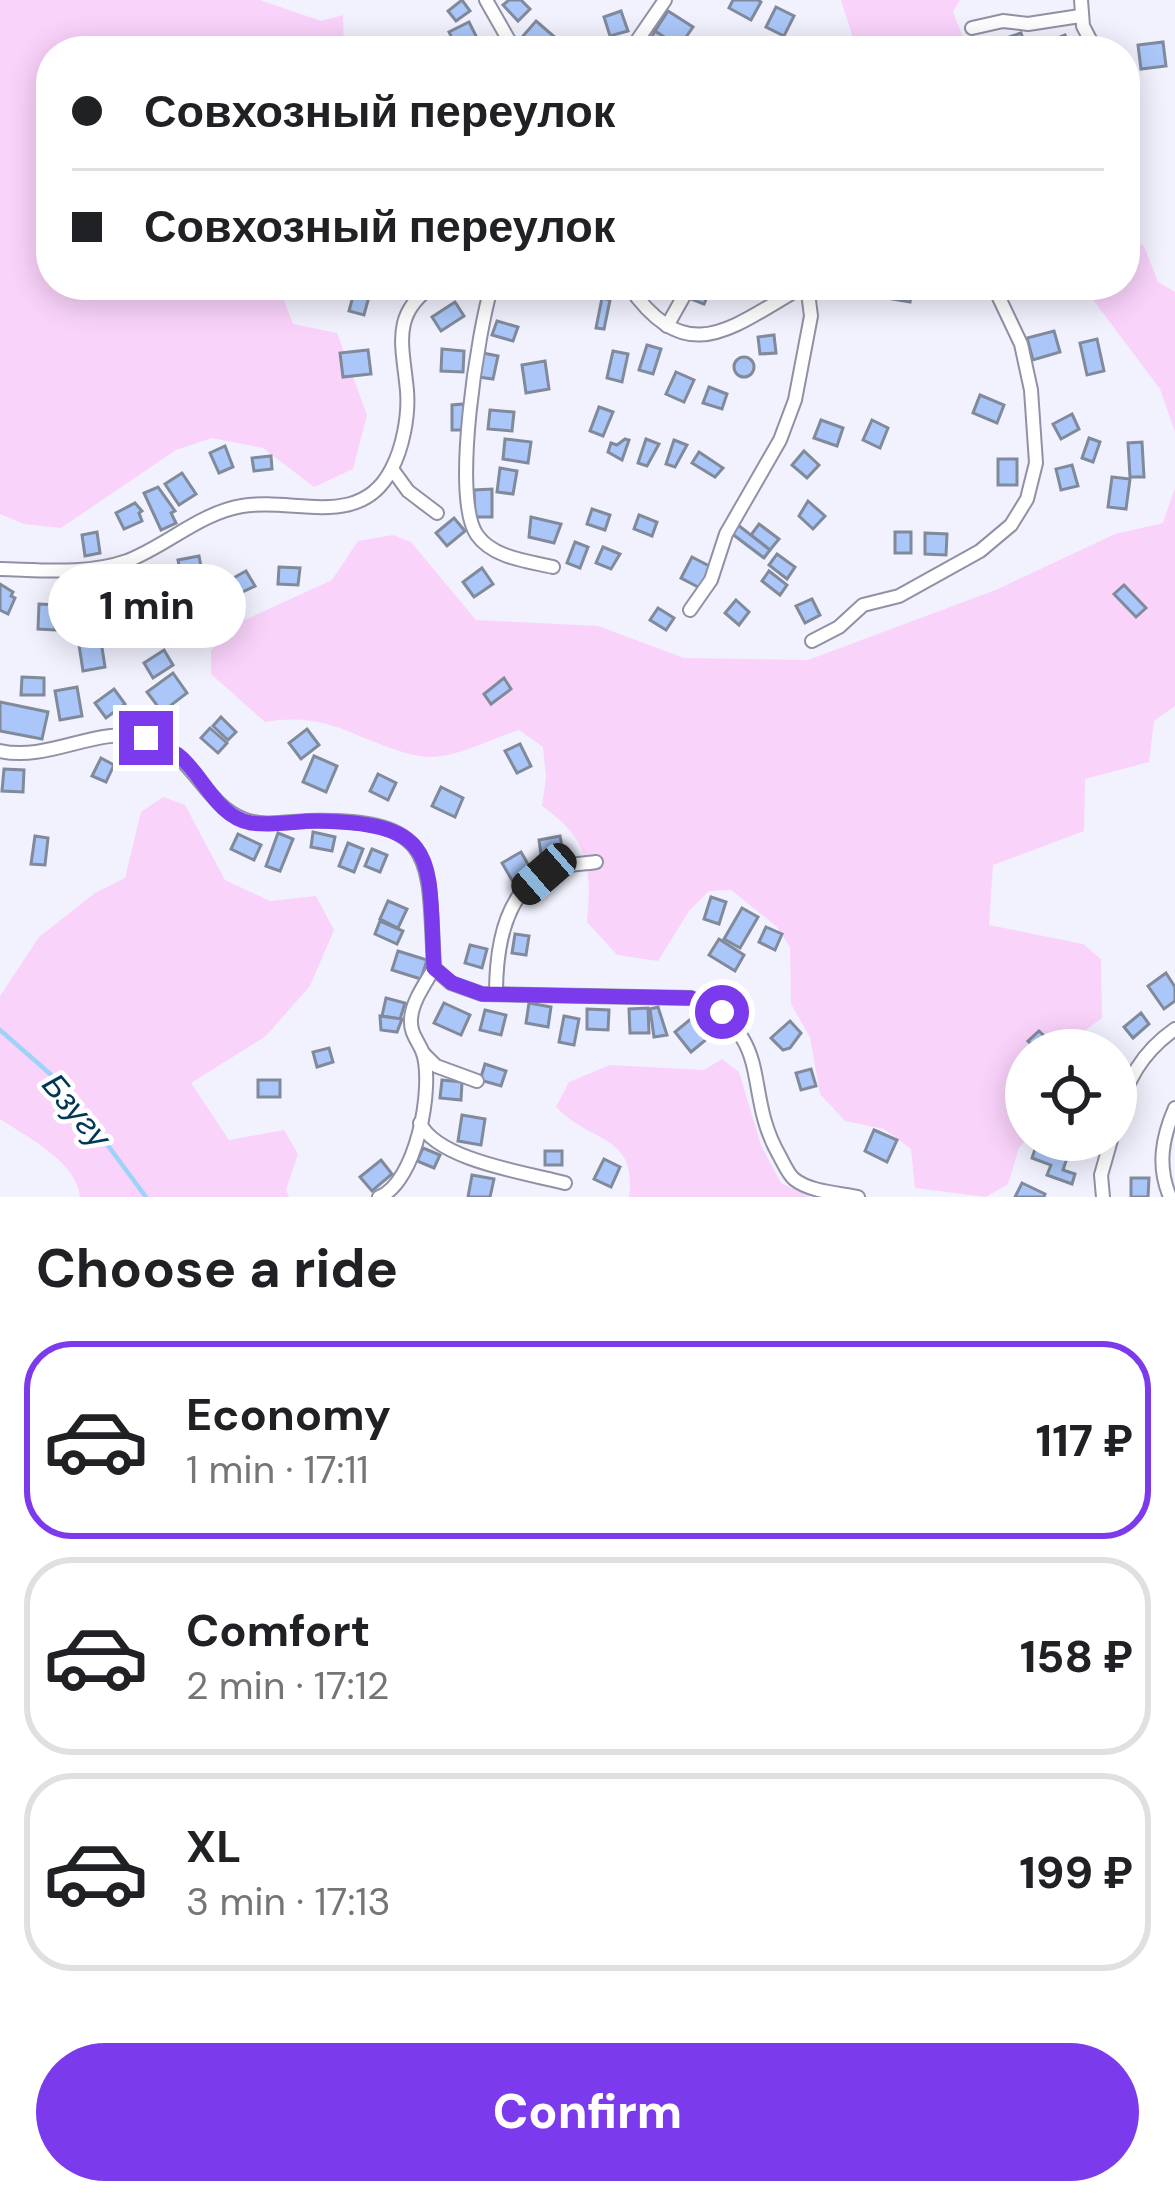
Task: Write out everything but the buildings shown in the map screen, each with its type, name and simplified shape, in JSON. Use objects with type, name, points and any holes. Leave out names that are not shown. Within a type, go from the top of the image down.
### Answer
[{"type":"street","points":[[486,0],[506,36]]},
{"type":"street","points":[[640,36],[665,0]]},
{"type":"street","points":[[1081,0],[1080,16],[1089,36]]},
{"type":"street","points":[[972,28],[1080,16]]},
{"type":"street","points":[[0,569],[98,569],[131,560],[241,506],[322,510],[358,503],[377,491],[392,469],[402,439],[407,395],[403,321],[414,300]]},
{"type":"street","points":[[488,300],[476,353],[466,499],[476,534],[493,550],[554,567]]},
{"type":"street","points":[[642,300],[667,326],[690,338],[715,335],[779,300]]},
{"type":"street","points":[[667,326],[682,300]]},
{"type":"street","points":[[690,610],[711,580],[726,534],[780,440],[795,400],[811,316],[808,300]]},
{"type":"street","points":[[812,641],[839,627],[863,605],[899,596],[980,550],[1011,525],[1027,500],[1036,463],[1031,390],[1021,344],[999,300]]},
{"type":"street","points":[[392,469],[408,491],[437,513]]},
{"type":"street","points":[[0,752],[37,755],[105,738],[146,738],[180,756],[227,812],[250,823],[375,824],[403,833],[418,847],[427,870],[434,968],[412,1010],[413,1037],[436,1066],[477,1081]]},
{"type":"street","points":[[496,994],[501,935],[520,895],[559,867],[596,862]]},
{"type":"street","points":[[434,968],[466,990],[691,998],[722,1012],[744,1036],[775,1147],[794,1179],[858,1197]]},
{"type":"street","points":[[1137,1068],[1151,1046],[1175,1028]]},
{"type":"street","points":[[386,1196],[401,1180],[419,1122],[426,1084],[422,1052]]},
{"type":"street","points":[[1170,1197],[1161,1154],[1175,1108]]},
{"type":"street","points":[[419,1122],[433,1141],[484,1163],[565,1183]]},
{"type":"street","points":[[1103,1197],[1105,1161]]},
{"type":"shaded area","points":[[0,0],[260,0],[321,21],[343,15],[344,36],[36,36],[36,300],[284,300],[293,324],[337,333],[367,415],[353,469],[314,487],[263,448],[212,438],[176,450],[61,528],[24,524],[0,514]]},
{"type":"shaded area","points":[[841,0],[960,0],[953,12],[962,36],[852,36]]},
{"type":"shaded area","points":[[1140,244],[1158,282],[1175,292],[1175,432],[1160,389],[1093,300],[1140,300]]},
{"type":"shaded area","points":[[1175,488],[1175,706],[1154,721],[1149,762],[1085,779],[1084,831],[993,865],[989,925],[1083,944],[1101,959],[1102,1018],[1087,1029],[1005,1029],[1005,1161],[1015,1161],[1008,1184],[986,1197],[915,1188],[911,1149],[884,1129],[845,1121],[820,1094],[810,1037],[791,1004],[790,947],[776,926],[731,890],[709,891],[689,911],[658,961],[617,955],[587,922],[589,885],[578,843],[542,806],[543,747],[519,730],[457,753],[419,756],[328,724],[265,722],[211,674],[211,651],[236,624],[332,580],[358,541],[393,535],[411,542],[476,620],[598,626],[684,658],[808,660],[998,589],[1115,534],[1163,523]]},
{"type":"shaded area","points":[[163,797],[185,805],[225,880],[270,901],[316,896],[334,930],[310,986],[266,1036],[191,1083],[229,1140],[284,1130],[298,1154],[286,1190],[289,1197],[80,1197],[77,1184],[60,1162],[0,1119],[0,996],[39,937],[95,893],[125,878],[141,812]]},
{"type":"shaded area","points":[[722,1059],[739,1072],[761,1145],[781,1183],[810,1197],[629,1197],[630,1176],[619,1150],[556,1107],[569,1082],[610,1065],[704,1070]]},
{"type":"waterway","name":"Бзугу","points":[[0,1030],[64,1086],[146,1197]]},
{"type":"route","points":[[146,738],[180,756],[227,812],[250,823],[375,824],[403,833],[418,847],[427,870],[434,968],[466,990],[584,998],[691,998],[722,1012]]}]
